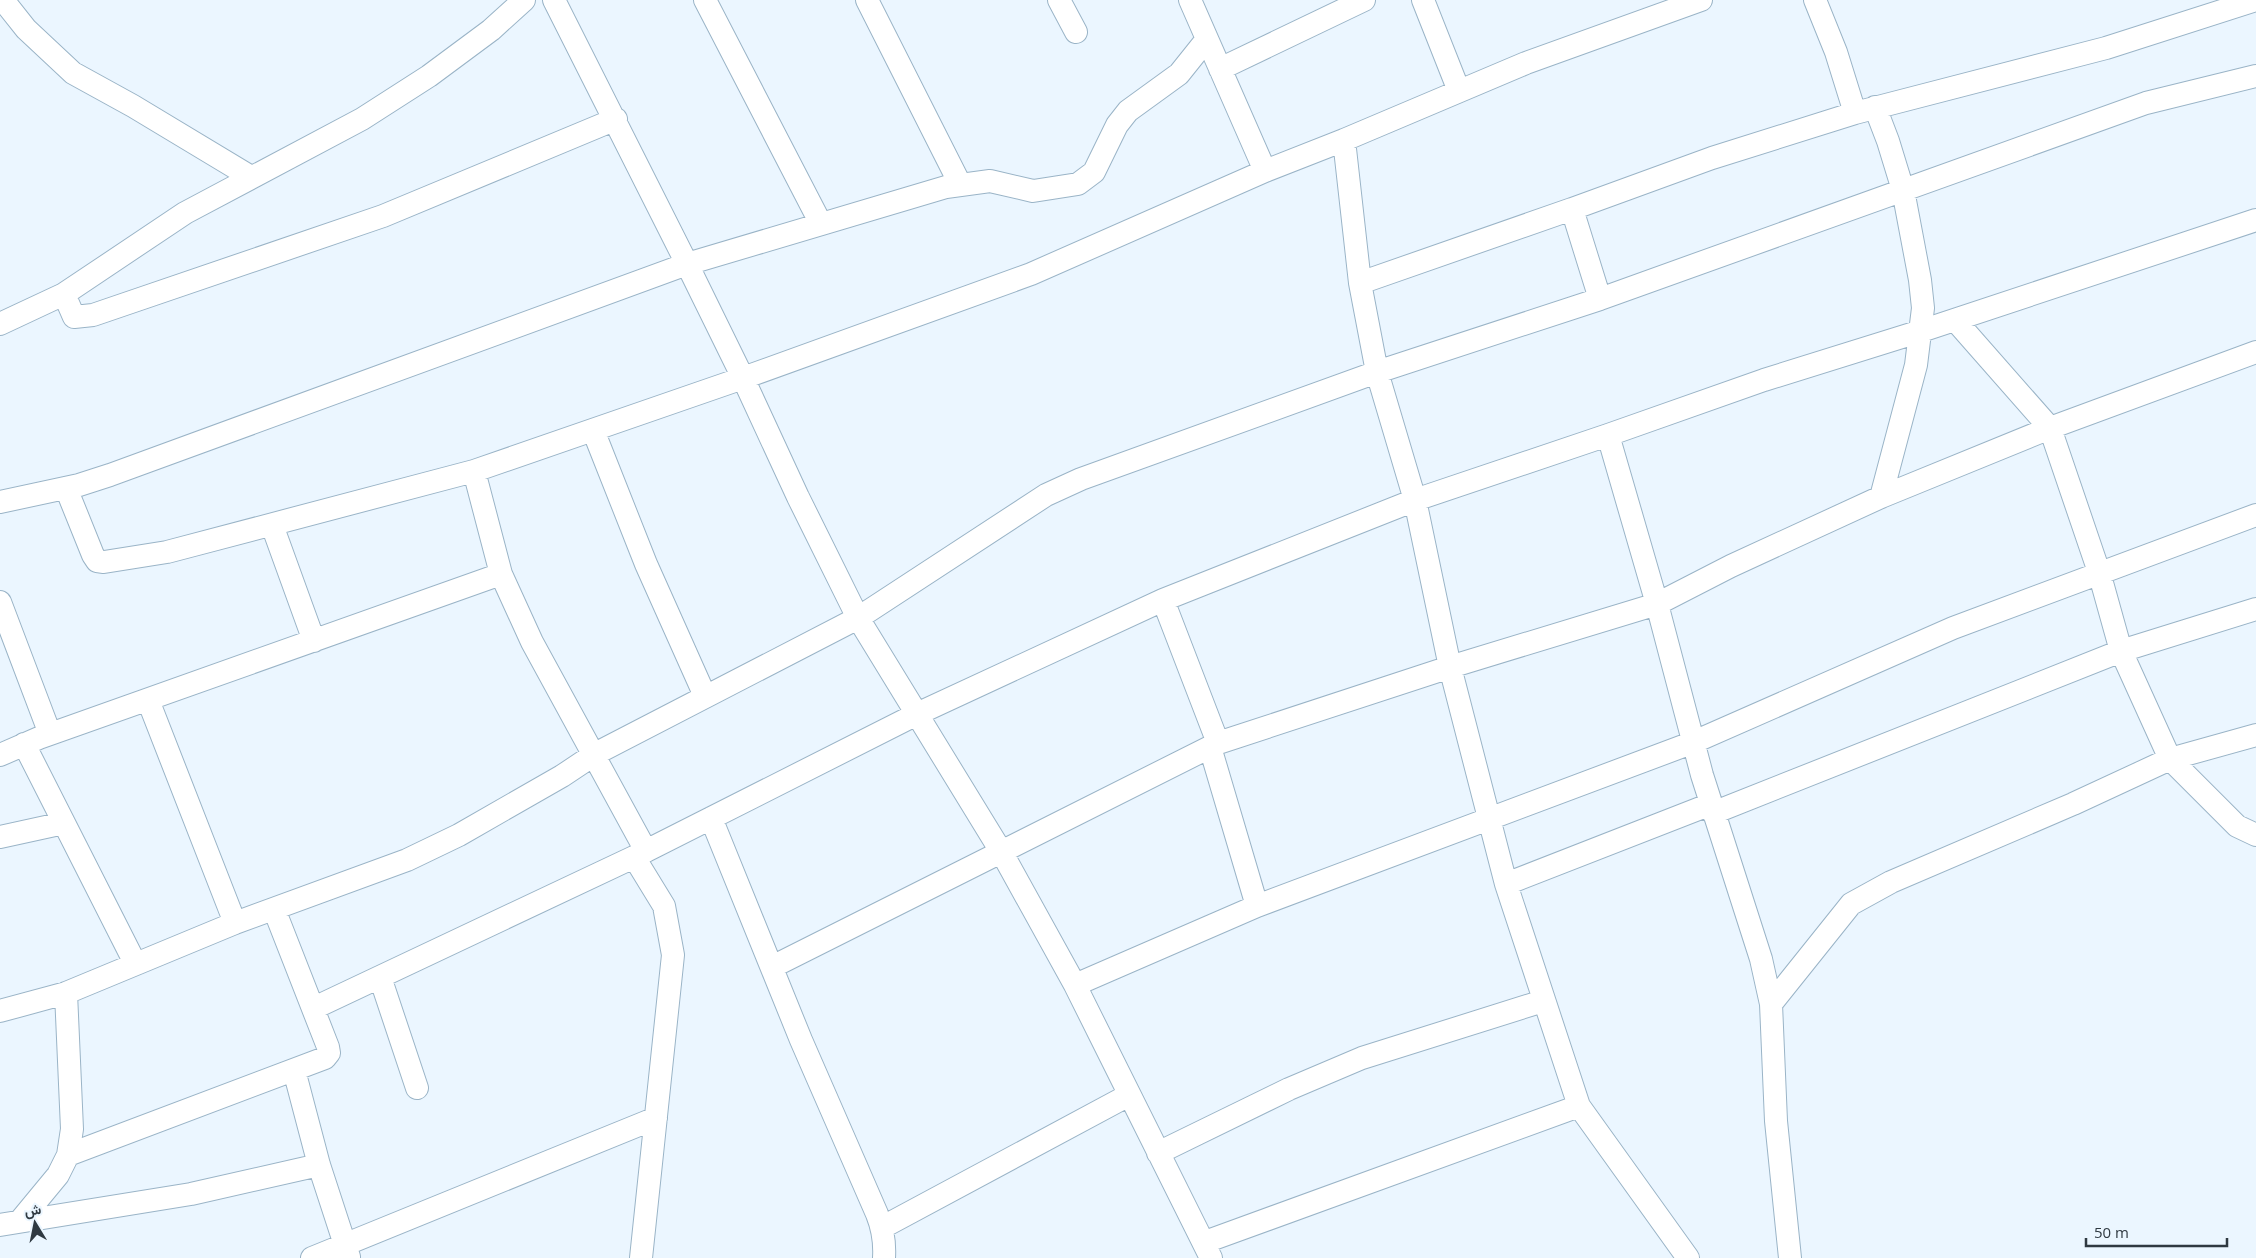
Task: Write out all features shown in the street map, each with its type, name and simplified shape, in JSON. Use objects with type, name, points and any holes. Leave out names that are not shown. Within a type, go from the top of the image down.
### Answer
[{"type":"street","points":[[0,324],[64,294],[185,213],[362,119],[429,76],[491,30],[524,0]]},
{"type":"street","points":[[554,0],[616,119],[743,378],[798,498],[858,618],[1002,853],[1076,985],[1129,1095],[1208,1250],[1579,1106]]},
{"type":"street","points":[[705,0],[822,224]]},
{"type":"street","points":[[867,0],[960,184]]},
{"type":"street","points":[[1059,0],[1076,32]]},
{"type":"street","points":[[1190,0],[1265,171]]},
{"type":"street","points":[[1220,69],[1364,0]]},
{"type":"street","points":[[1424,0],[1460,91]]},
{"type":"street","points":[[66,488],[93,555],[98,562],[104,562],[167,552],[474,471],[743,378],[1031,274],[1265,171],[1344,140],[1526,63],[1701,0]]},
{"type":"street","points":[[1815,0],[1836,52],[1865,110],[1888,141],[1903,190],[1924,308],[1916,365],[1881,497]]},
{"type":"street","points":[[1360,283],[1712,158],[1865,110],[2106,48],[2256,0]]},
{"type":"street","points":[[6,4],[48,52],[73,73],[251,177]]},
{"type":"street","points":[[0,502],[66,488],[110,475],[687,264],[822,224],[960,184],[990,181],[1033,191],[1078,184],[1094,172],[1117,125],[1128,111],[1180,74],[1207,39]]},
{"type":"street","points":[[0,1011],[66,993],[235,923],[407,860],[459,835],[562,776],[594,754],[858,618],[1046,495],[1081,479],[1377,372],[1600,299],[2146,103],[2256,76]]},
{"type":"street","points":[[64,294],[74,317],[93,315],[383,216],[616,119]]},
{"type":"street","points":[[1344,140],[1360,283],[1377,372],[1415,500],[1450,667],[1506,884],[1579,1106],[1688,1258]]},
{"type":"street","points":[[1572,209],[1600,299]]},
{"type":"street","points":[[314,1008],[640,854],[917,714],[1163,600],[1415,500],[1764,380],[1921,331],[2256,220]]},
{"type":"street","points":[[1954,320],[2050,428],[2099,572],[2121,651],[2170,759],[2237,826],[2256,835]]},
{"type":"street","points":[[772,967],[1214,745],[1450,667],[1657,604],[1731,566],[1881,497],[2050,428],[2256,352]]},
{"type":"street","points":[[592,430],[646,564],[705,696]]},
{"type":"street","points":[[1608,435],[1657,604],[1712,808],[1761,959],[1771,1004],[1776,1121],[1790,1258]]},
{"type":"street","points":[[474,471],[501,574],[532,642],[594,754],[664,906],[670,928],[673,955],[641,1258]]},
{"type":"street","points":[[1076,985],[1257,906],[1694,742],[1954,628],[2099,572],[2256,515]]},
{"type":"street","points":[[272,525],[314,641]]},
{"type":"street","points":[[0,756],[50,734],[501,574]]},
{"type":"street","points":[[1163,600],[1214,745],[1257,906]]},
{"type":"street","points":[[0,602],[50,734]]},
{"type":"street","points":[[1506,884],[1712,808],[2121,651],[2256,609]]},
{"type":"street","points":[[148,700],[235,923]]},
{"type":"street","points":[[1771,1004],[1851,904],[1891,882],[2073,804],[2170,759],[2256,735]]},
{"type":"street","points":[[24,744],[135,963]]},
{"type":"street","points":[[712,818],[801,1040],[882,1227],[885,1243],[884,1258]]},
{"type":"street","points":[[0,837],[64,823]]},
{"type":"street","points":[[68,1155],[325,1058],[329,1053],[328,1047],[274,909]]},
{"type":"street","points":[[380,977],[417,1088]]},
{"type":"street","points":[[10,1223],[58,1175],[68,1155],[72,1129],[66,993]]},
{"type":"street","points":[[1158,1153],[1289,1089],[1362,1058],[1543,1001]]},
{"type":"street","points":[[294,1070],[319,1165],[346,1251]]},
{"type":"street","points":[[882,1227],[1129,1095]]},
{"type":"street","points":[[312,1258],[346,1251],[656,1118]]},
{"type":"street","points":[[10,1223],[191,1194],[319,1165]]}]
